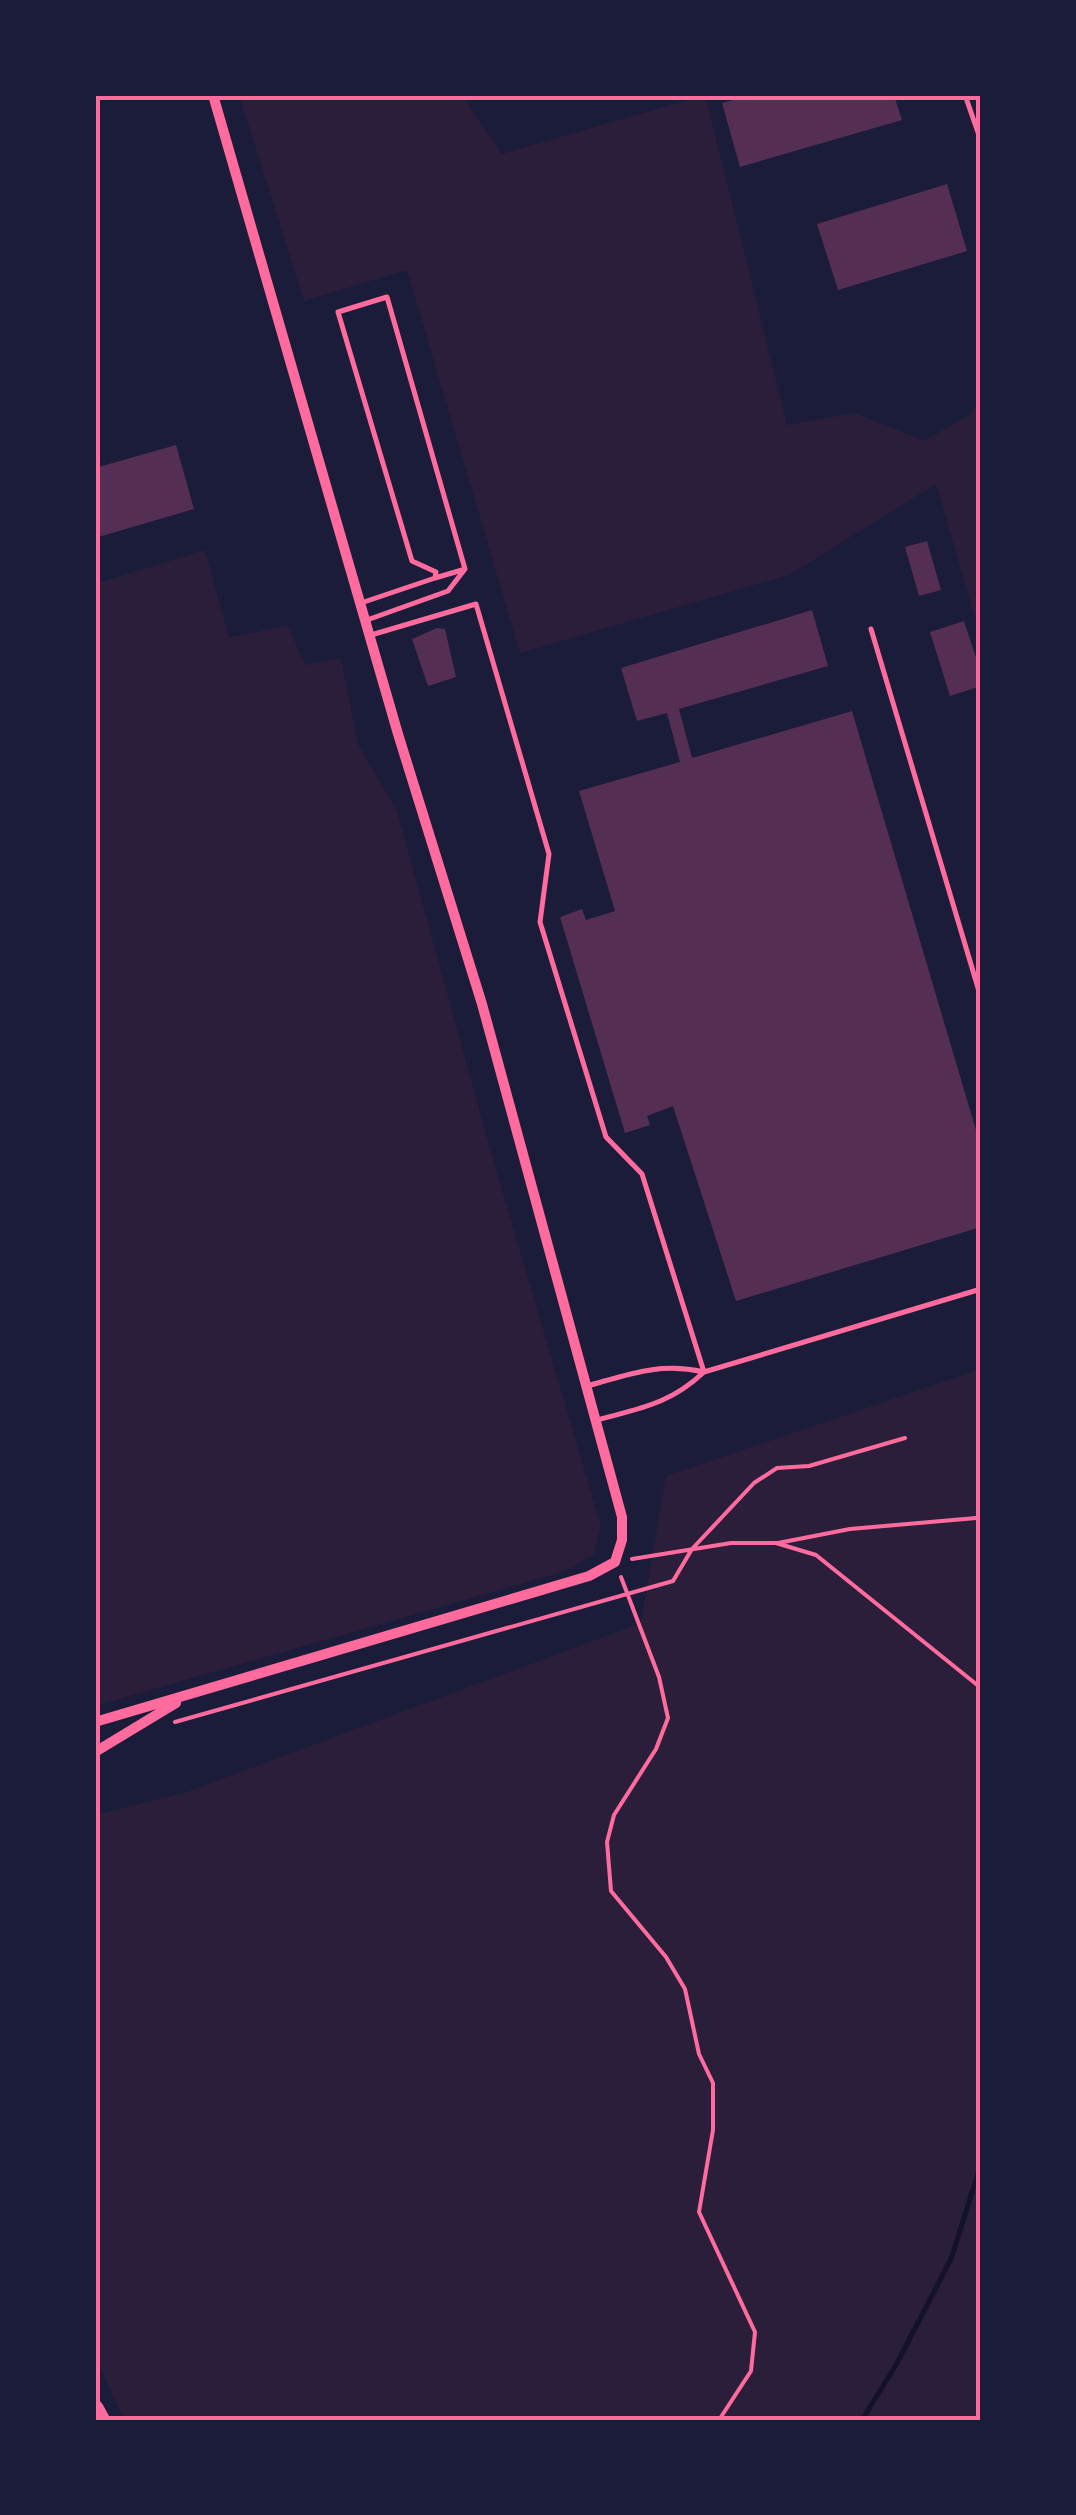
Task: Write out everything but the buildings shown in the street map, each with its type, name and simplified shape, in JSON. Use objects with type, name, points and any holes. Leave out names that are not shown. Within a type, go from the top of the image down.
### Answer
[{"type":"main road","points":[[95,2408],[101,2420]]},
{"type":"street","points":[[95,1722],[590,1576],[615,1562],[622,1540],[622,1517],[597,1420],[482,1004],[398,734],[213,95]]},
{"type":"street","points":[[95,1752],[190,1695]]},
{"type":"lane","points":[[965,95],[981,141]]},
{"type":"lane","points":[[435,578],[436,572],[412,561],[338,312],[386,297],[465,569]]},
{"type":"lane","points":[[361,603],[465,569]]},
{"type":"lane","points":[[366,620],[448,591],[465,569]]},
{"type":"lane","points":[[370,635],[476,604],[548,854],[540,922],[606,1137],[642,1174],[704,1372]]},
{"type":"lane","points":[[871,629],[981,998]]},
{"type":"lane","points":[[597,1420],[657,1404],[683,1392],[704,1372],[981,1289]]},
{"type":"lane","points":[[588,1386],[676,1366],[704,1372]]},
{"type":"path","points":[[719,2420],[751,2371],[755,2332],[699,2212],[714,2130],[713,2083],[700,2054],[684,1989],[666,1957],[612,1891],[607,1842],[614,1815],[656,1749],[668,1718],[659,1677],[615,1562],[731,1543],[776,1544],[850,1528],[976,1518]]},
{"type":"path","points":[[776,1544],[816,1555],[981,1688]]},
{"type":"shaded area","points":[[239,95],[461,95],[502,154],[705,95],[787,425],[855,413],[924,441],[969,415],[981,398],[981,638],[936,484],[789,575],[520,653],[407,270],[304,301]]},
{"type":"shaded area","points":[[205,550],[229,638],[288,625],[305,665],[341,658],[358,744],[397,811],[492,1156],[601,1526],[594,1554],[566,1571],[95,1706],[95,584]]},
{"type":"shaded area","points":[[981,1369],[981,2420],[124,2420],[95,2356],[95,1815],[187,1792],[641,1623],[666,1476]]},
{"type":"waterway","points":[[862,2420],[896,2365],[951,2259],[981,2164]]}]
